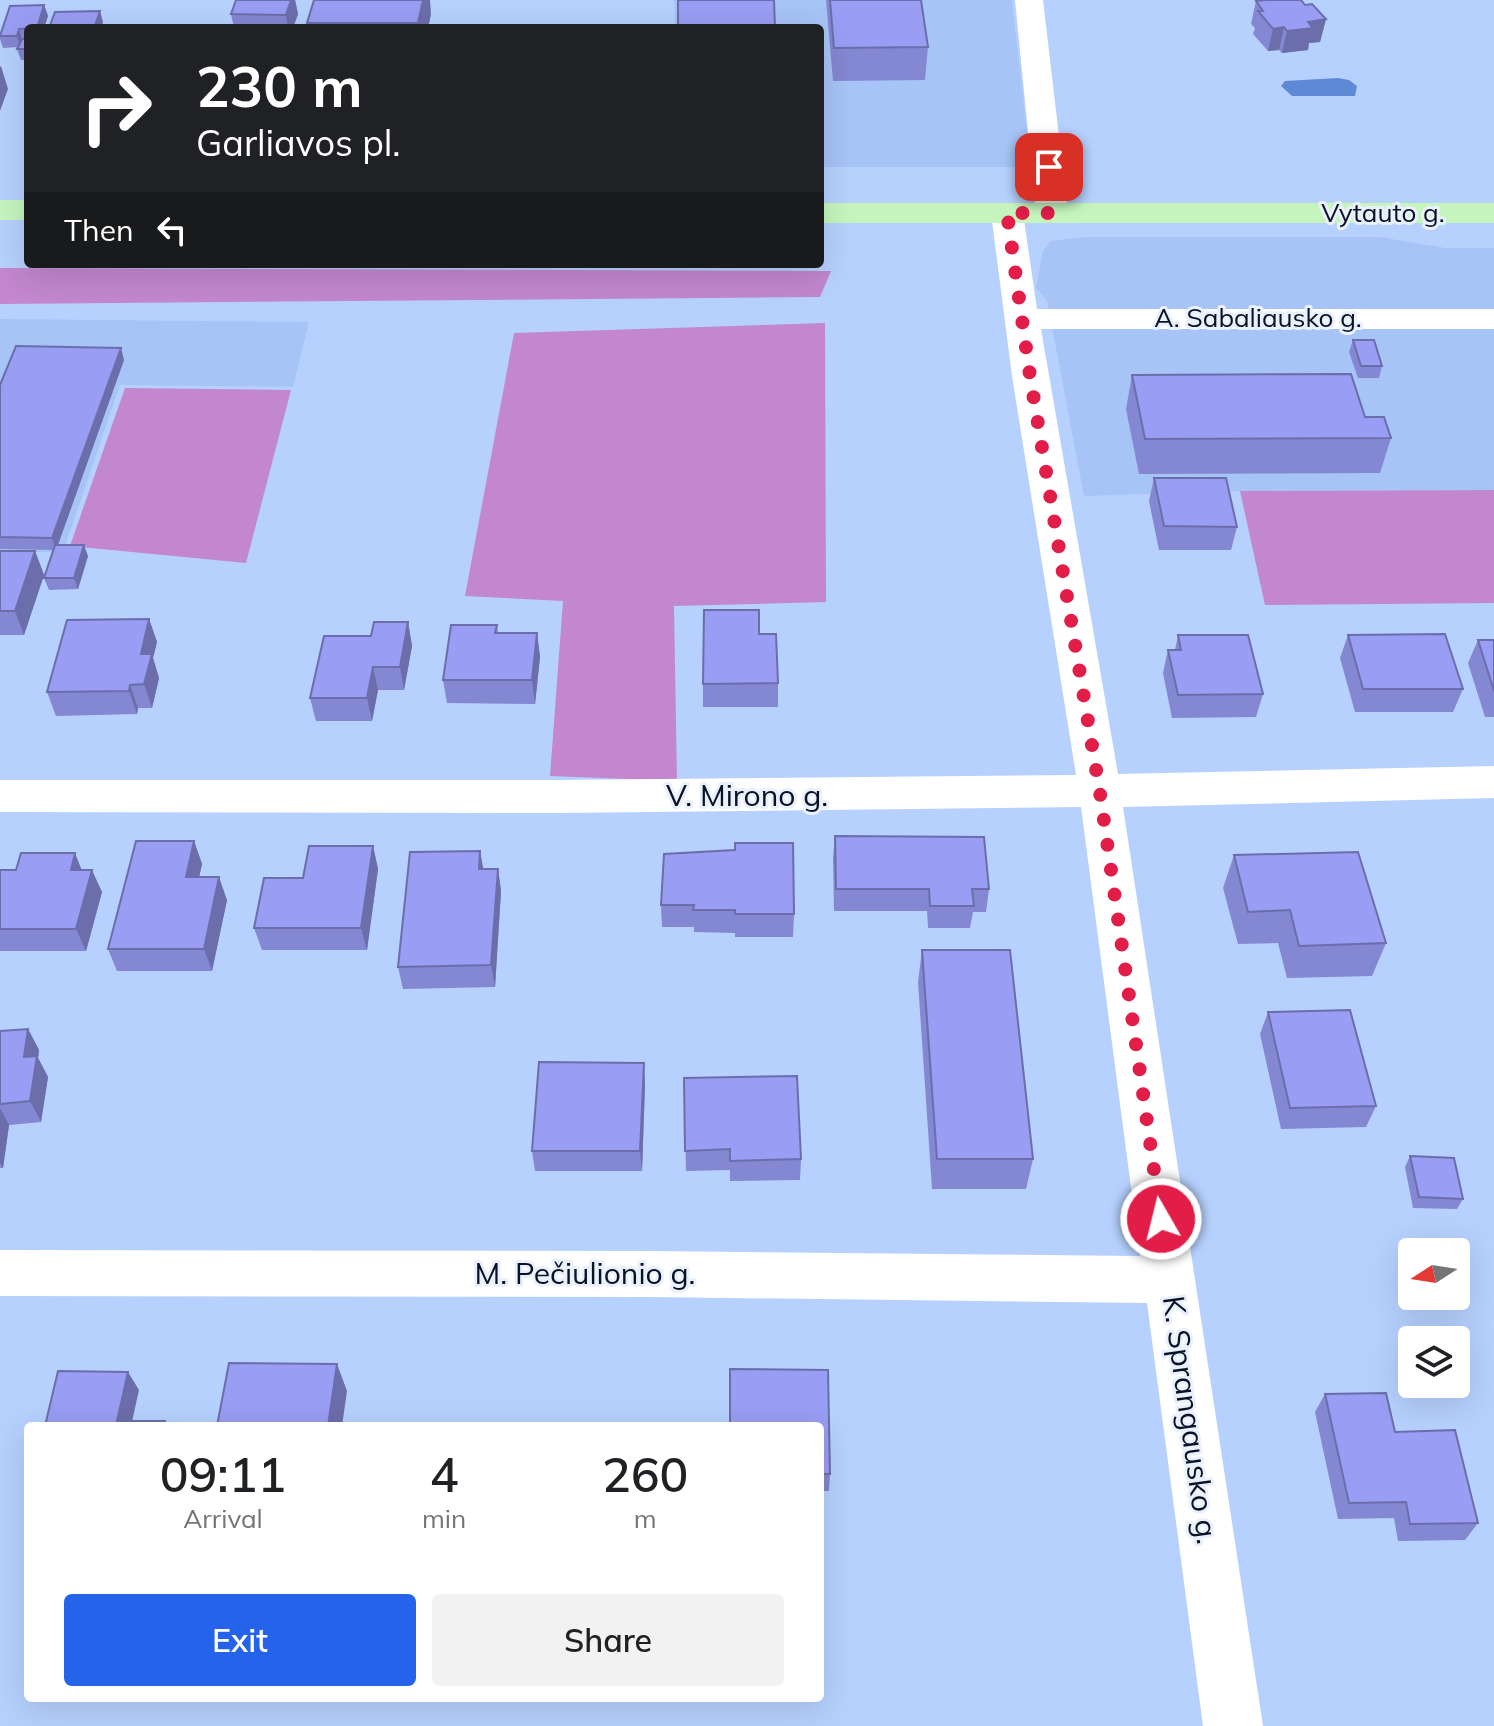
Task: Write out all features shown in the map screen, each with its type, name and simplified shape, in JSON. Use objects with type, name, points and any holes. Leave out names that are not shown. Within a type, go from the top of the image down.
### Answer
[{"type":"main road","points":[[0,210],[24,210]]},
{"type":"main road","name":"Vytauto g.","points":[[824,213],[1494,213]]},
{"type":"street","points":[[1029,0],[1052,213]]},
{"type":"street","name":"K. Sprangausko g.","points":[[1007,213],[1100,793],[1233,1726]]},
{"type":"street","name":"A. Sabaliausko g.","points":[[1022,319],[1494,319]]},
{"type":"street","name":"V. Mirono g.","points":[[0,796],[405,798],[1100,793],[1494,782]]},
{"type":"street","name":"M. Pečiulionio g.","points":[[0,1273],[650,1274],[1170,1280]]},
{"type":"shaded area","points":[[674,0],[1012,0],[1031,167],[824,167],[824,24],[675,24]]},
{"type":"shaded area","points":[[1349,80],[1357,86],[1355,96],[1292,96],[1281,86],[1285,81]]},
{"type":"shaded area","points":[[1085,237],[1379,237],[1445,248],[1494,248],[1494,490],[1240,491],[1084,496],[1047,300],[1036,288],[1043,251],[1050,241]]},
{"type":"shaded area","points":[[0,268],[831,271],[820,297],[0,304]]},
{"type":"shaded area","points":[[0,319],[309,322],[293,387],[120,385],[63,552],[0,552]]},
{"type":"shaded area","points":[[825,323],[826,602],[674,606],[677,781],[550,776],[563,601],[465,596],[514,333]]},
{"type":"shaded area","points":[[125,388],[291,390],[246,563],[70,546]]},
{"type":"shaded area","points":[[1494,490],[1494,603],[1265,605],[1240,491]]},
{"type":"building","points":[[236,0],[291,0],[286,15],[231,14]]},
{"type":"building","points":[[314,0],[423,0],[418,23],[307,23]]},
{"type":"building","points":[[678,0],[774,0],[775,24],[678,24]]},
{"type":"building","points":[[830,0],[921,0],[928,47],[834,48]]},
{"type":"building","points":[[1301,0],[1305,5],[1312,4],[1326,19],[1308,22],[1313,28],[1273,29],[1258,11],[1263,11],[1256,1]]},
{"type":"building","points":[[44,5],[38,24],[24,24],[17,36],[0,36],[10,6]]},
{"type":"building","points":[[100,11],[95,24],[50,24],[55,12]]},
{"type":"building","points":[[22,39],[24,39],[24,49],[17,49]]},
{"type":"building","points":[[1353,340],[1374,340],[1382,366],[1361,366]]},
{"type":"building","points":[[16,346],[121,348],[52,538],[0,537],[0,385]]},
{"type":"building","points":[[1351,374],[1365,417],[1384,417],[1391,438],[1145,439],[1132,375]]},
{"type":"building","points":[[1154,478],[1226,478],[1237,527],[1164,526]]},
{"type":"building","points":[[55,545],[84,545],[74,578],[44,578]]},
{"type":"building","points":[[0,551],[35,551],[15,611],[0,611]]},
{"type":"building","points":[[704,610],[759,610],[759,634],[776,634],[778,683],[703,684]]},
{"type":"building","points":[[149,619],[141,654],[152,654],[144,684],[130,685],[129,691],[47,692],[67,620]]},
{"type":"building","points":[[374,622],[408,622],[400,667],[373,667],[367,698],[310,698],[324,636],[371,636]]},
{"type":"building","points":[[451,625],[497,625],[495,633],[537,633],[532,680],[443,680]]},
{"type":"building","points":[[1445,634],[1463,689],[1363,689],[1348,635]]},
{"type":"building","points":[[1178,635],[1248,635],[1263,694],[1178,695],[1168,650],[1181,650]]},
{"type":"building","points":[[1478,640],[1494,640],[1494,691]]},
{"type":"building","points":[[835,836],[984,837],[989,889],[972,889],[974,906],[930,906],[929,889],[836,889]]},
{"type":"building","points":[[136,841],[194,841],[186,877],[219,877],[204,949],[108,949]]},
{"type":"building","points":[[735,843],[793,843],[794,914],[735,914],[735,910],[693,910],[694,905],[661,905],[664,854],[735,850]]},
{"type":"building","points":[[309,846],[373,846],[361,928],[254,928],[264,878],[303,878]]},
{"type":"building","points":[[480,851],[479,869],[498,869],[491,965],[398,967],[410,852]]},
{"type":"building","points":[[1358,852],[1386,943],[1299,946],[1290,910],[1248,912],[1234,855]]},
{"type":"building","points":[[21,853],[75,853],[71,870],[92,870],[76,929],[0,929],[0,870],[16,870]]},
{"type":"building","points":[[922,950],[1010,950],[1033,1159],[937,1159]]},
{"type":"building","points":[[1350,1010],[1376,1106],[1290,1108],[1268,1012]]},
{"type":"building","points":[[28,1029],[24,1057],[37,1056],[30,1101],[0,1104],[0,1031]]},
{"type":"building","points":[[539,1062],[644,1063],[640,1151],[532,1151]]},
{"type":"building","points":[[797,1076],[801,1159],[730,1161],[730,1149],[685,1151],[684,1078]]},
{"type":"building","points":[[1410,1156],[1454,1158],[1463,1199],[1419,1197]]},
{"type":"building","points":[[229,1363],[337,1364],[329,1422],[218,1422]]},
{"type":"building","points":[[730,1369],[828,1370],[830,1474],[824,1474],[824,1422],[730,1422]]},
{"type":"building","points":[[58,1371],[128,1372],[117,1421],[165,1421],[165,1422],[46,1422]]},
{"type":"building","points":[[1386,1393],[1395,1432],[1455,1430],[1478,1523],[1410,1524],[1406,1502],[1349,1503],[1325,1394]]},
{"type":"route","points":[[1049,167],[1052,213],[1007,213],[1030,376],[1100,793],[1161,1219]]}]
